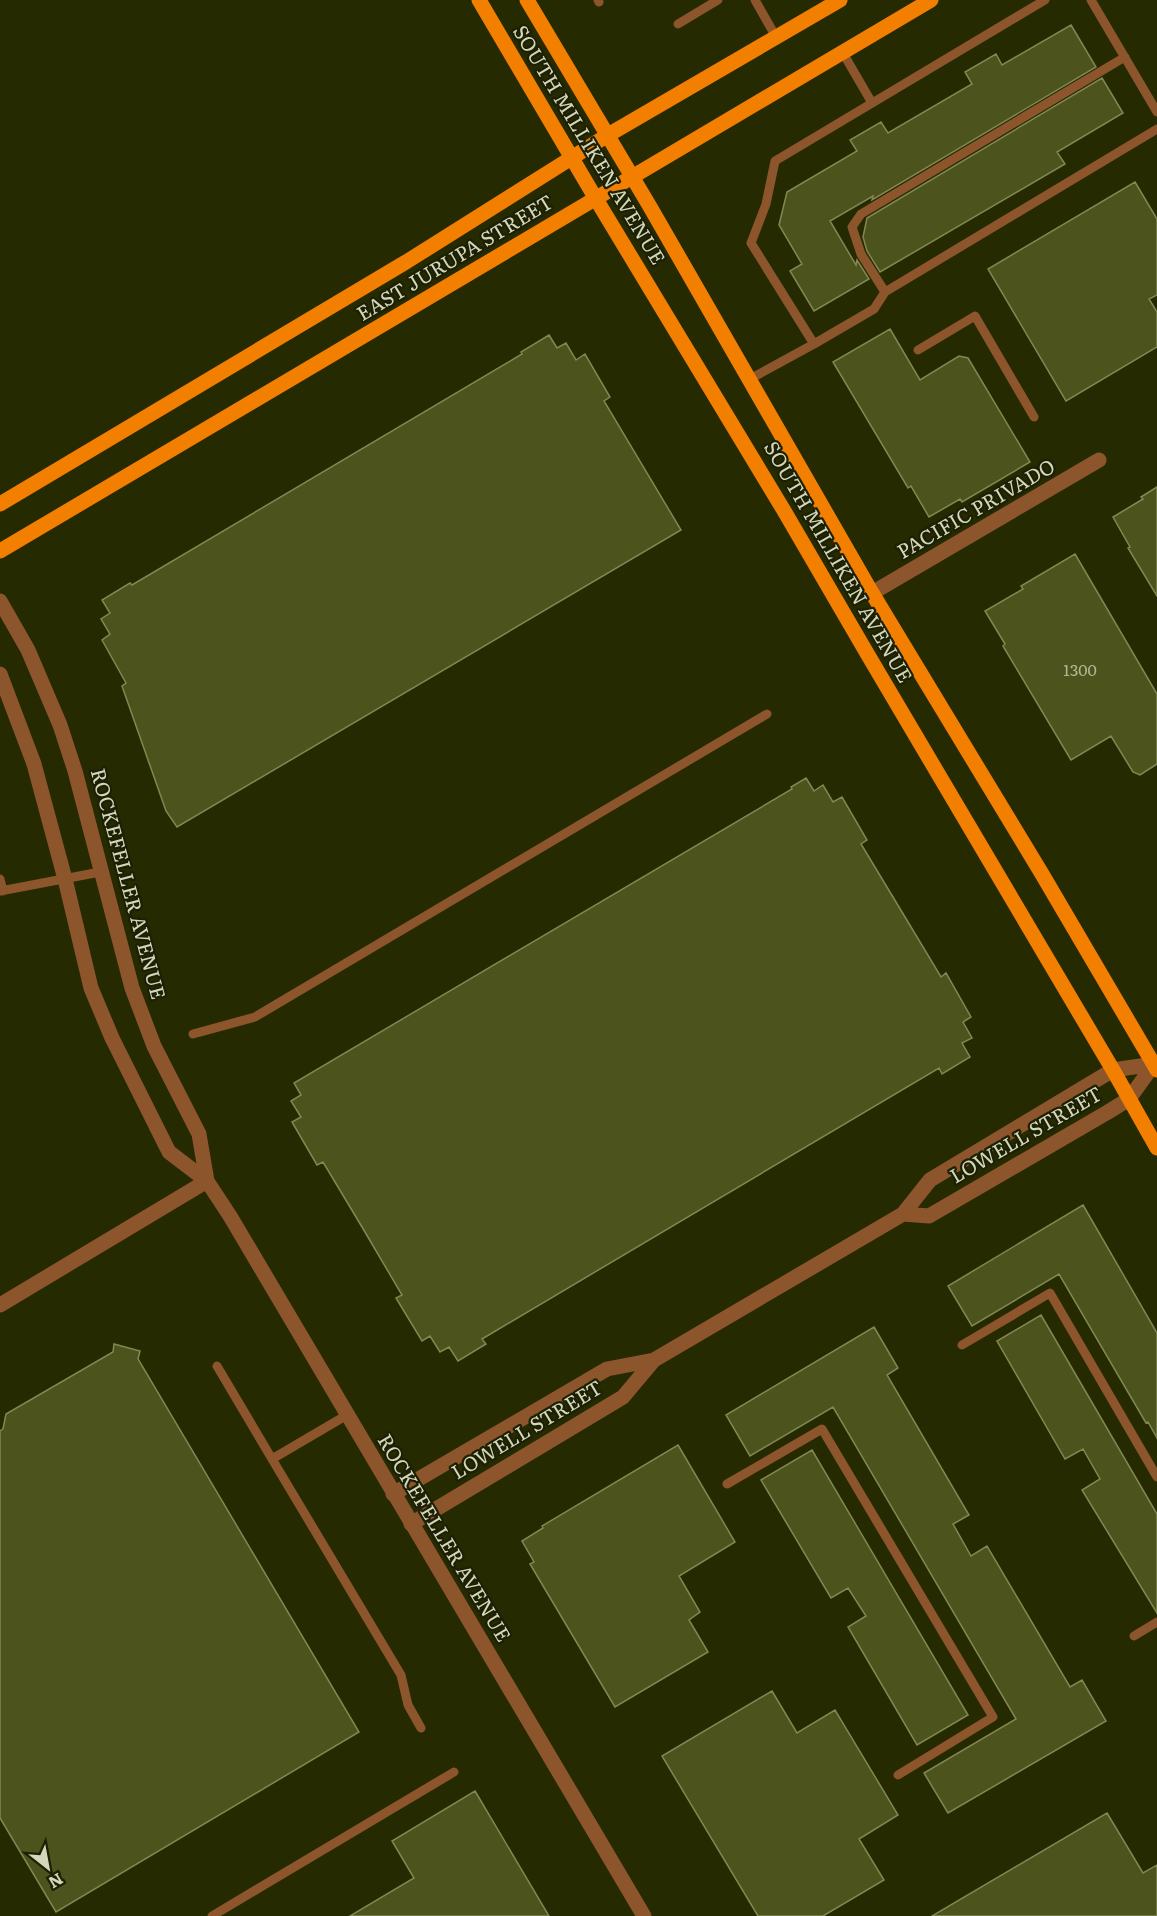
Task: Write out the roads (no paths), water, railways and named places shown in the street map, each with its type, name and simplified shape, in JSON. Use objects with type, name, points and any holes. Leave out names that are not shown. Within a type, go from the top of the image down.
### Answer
[{"type":"main road","name":"SOUTH MILLIKEN AVENUE","points":[[479,0],[783,509],[1157,1148]]},
{"type":"main road","name":"SOUTH MILLIKEN AVENUE","points":[[527,0],[633,177],[872,592],[1156,1066]]},
{"type":"main road","name":"EAST JURUPA STREET","points":[[0,504],[406,262],[608,135],[840,0]]},
{"type":"main road","name":"EAST JURUPA STREET","points":[[0,551],[931,0]]},
{"type":"street","name":"PACIFIC PRIVADO","points":[[872,592],[1099,460]]},
{"type":"street","name":"ROCKEFELLER AVENUE","points":[[0,601],[28,650],[60,725],[75,771],[132,988],[154,1046],[199,1134],[207,1181],[644,1916]]},
{"type":"street","name":"ROCKEFELLER AVENUE","points":[[0,674],[34,764],[92,988],[112,1038],[169,1152],[207,1181]]},
{"type":"street","name":"LOWELL STREET","points":[[393,1494],[607,1369],[654,1360],[903,1214],[930,1180],[1113,1070],[1156,1066]]},
{"type":"street","name":"LOWELL STREET","points":[[903,1214],[929,1216],[1129,1099],[1156,1066]]},
{"type":"street","points":[[0,1305],[207,1181]]},
{"type":"street","name":"LOWELL STREET","points":[[411,1524],[624,1397],[654,1360]]},
{"type":"lane","points":[[678,24],[718,0]]},
{"type":"lane","points":[[755,0],[776,37]]},
{"type":"lane","points":[[814,345],[751,243],[766,204],[775,161],[1045,0]]},
{"type":"lane","points":[[1091,0],[1157,112]]},
{"type":"lane","points":[[843,53],[872,103]]},
{"type":"lane","points":[[885,292],[861,254],[852,227],[861,214],[1125,57]]},
{"type":"lane","points":[[750,379],[814,345],[874,309],[885,292],[1157,129]]},
{"type":"lane","points":[[918,350],[975,316],[1034,417]]},
{"type":"lane","points":[[193,1034],[255,1017],[767,714]]},
{"type":"lane","points":[[0,879],[1,891],[100,872]]},
{"type":"lane","points":[[962,1346],[1050,1293],[1157,1478]]},
{"type":"lane","points":[[217,1366],[401,1675],[408,1705],[421,1728]]},
{"type":"lane","points":[[272,1460],[347,1415]]},
{"type":"lane","points":[[727,1484],[822,1429],[993,1717],[898,1775]]},
{"type":"lane","points":[[1134,1636],[1157,1622]]},
{"type":"lane","points":[[212,1916],[454,1772]]}]
